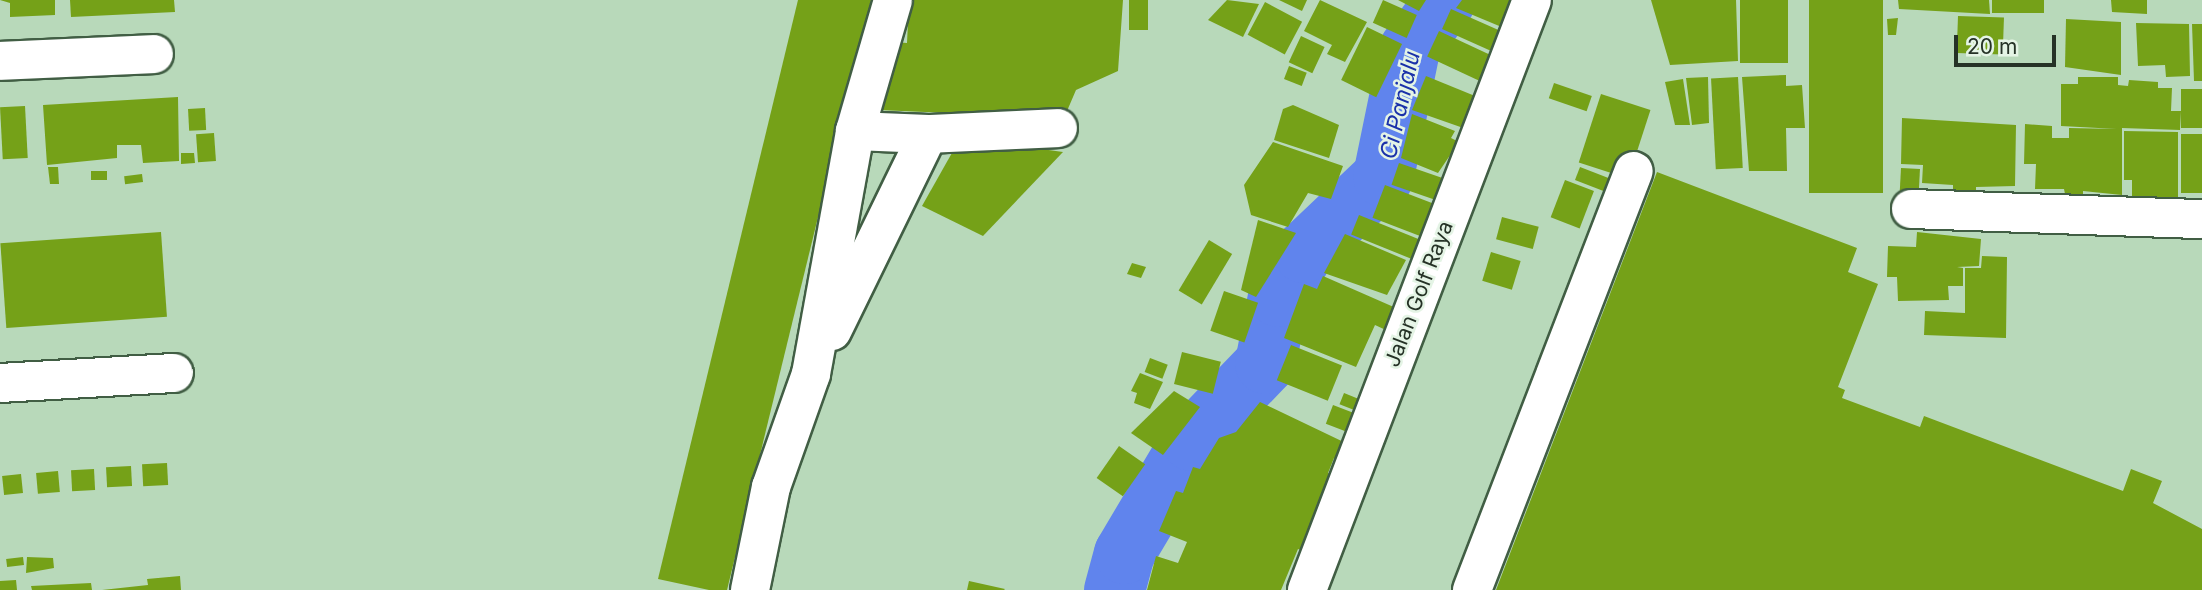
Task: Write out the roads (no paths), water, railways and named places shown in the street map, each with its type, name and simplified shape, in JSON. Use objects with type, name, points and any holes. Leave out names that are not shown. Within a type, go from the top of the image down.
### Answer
[{"type":"street","points":[[811,374],[855,131],[893,0]]},
{"type":"street","name":"Jalan Golf Raya","points":[[1307,590],[1532,0]]},
{"type":"street","points":[[0,61],[154,54]]},
{"type":"street","points":[[855,131],[928,134],[1058,128]]},
{"type":"street","points":[[750,590],[771,487],[811,374],[928,134]]},
{"type":"street","points":[[1472,590],[1634,171]]},
{"type":"street","points":[[1911,209],[2202,219]]},
{"type":"street","points":[[0,383],[174,373]]},
{"type":"waterway","name":"Ci Panjalu","points":[[1114,590],[1124,553],[1191,440],[1265,363],[1278,296],[1303,252],[1383,176],[1409,49],[1445,0]]}]
